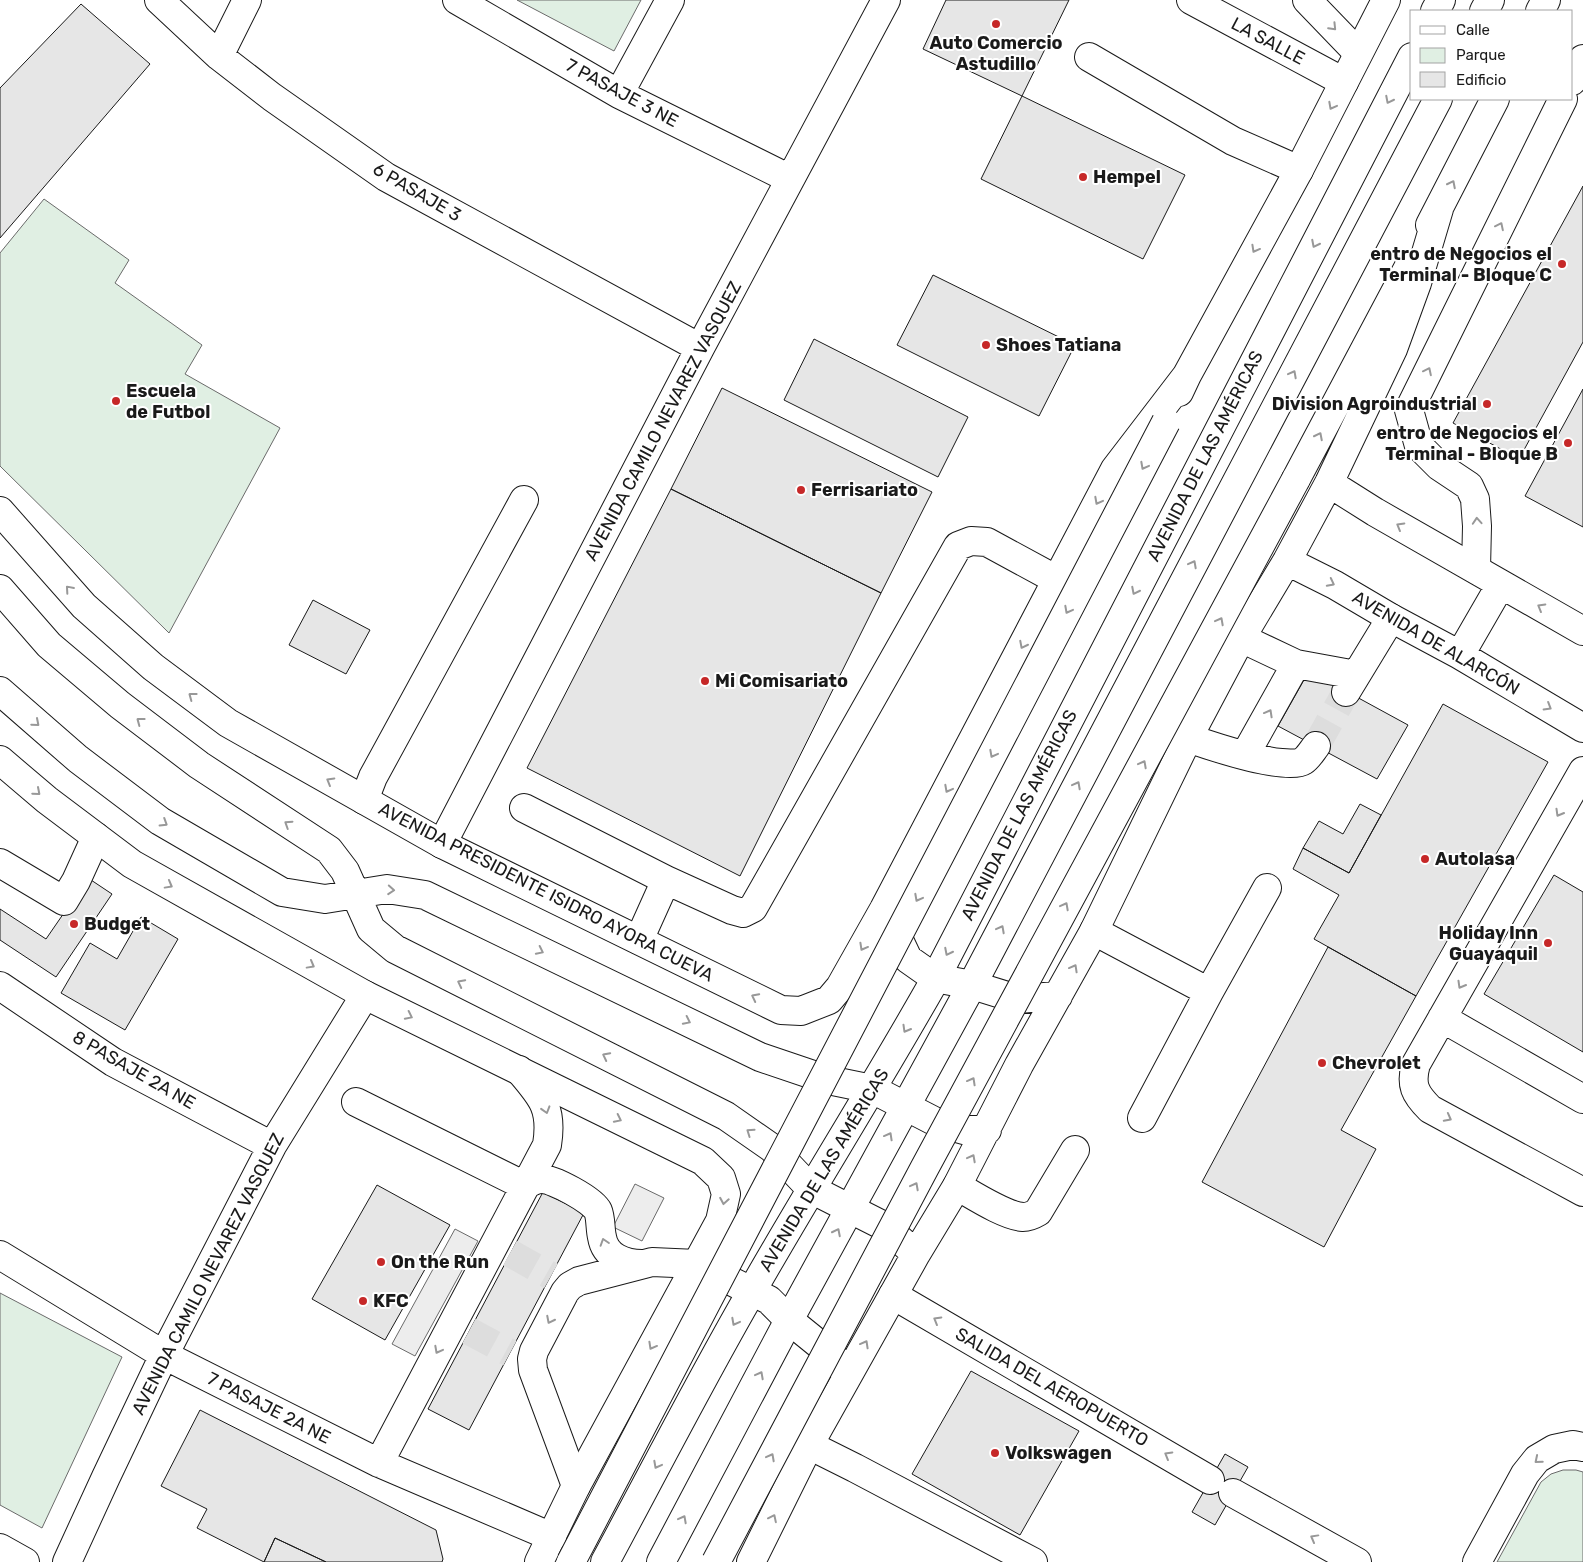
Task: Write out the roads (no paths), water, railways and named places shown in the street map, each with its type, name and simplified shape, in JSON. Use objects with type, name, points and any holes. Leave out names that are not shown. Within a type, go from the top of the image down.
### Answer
[{"type":"main road","name":"6 PASAJE 3","points":[[159,0],[219,56],[272,97],[386,177],[700,348]]},
{"type":"main road","points":[[219,56],[247,0]]},
{"type":"main road","points":[[619,94],[670,0]]},
{"type":"main road","name":"AVENIDA CAMILO NEVAREZ VASQUEZ","points":[[442,844],[700,348],[886,0]]},
{"type":"main road","name":"LA SALLE","points":[[1191,0],[1344,82]]},
{"type":"main road","points":[[1307,0],[1358,53]]},
{"type":"main road","name":"AVENIDA DE LAS AMÉRICAS","points":[[571,1562],[1166,422],[1187,376],[1298,170],[1386,0]]},
{"type":"main road","name":"7 PASAJE 3 NE","points":[[461,1],[619,94],[790,180]]},
{"type":"main road","points":[[1089,57],[1233,141],[1298,170]]},
{"type":"main road","points":[[1573,79],[1583,58]]},
{"type":"main road","name":"AVENIDA DE LAS AMÉRICAS","points":[[605,1562],[751,1292],[872,1089],[935,978],[1410,61]]},
{"type":"main road","name":"AVENIDA DE LAS AMÉRICAS","points":[[661,1562],[789,1320],[972,985],[1437,100]]},
{"type":"main road","points":[[716,1562],[924,1169],[1296,479],[1494,100]]},
{"type":"main road","points":[[1476,569],[1477,526],[1475,499],[1469,486],[1440,466],[1420,446],[1410,410],[1563,100]]},
{"type":"main road","points":[[751,1562],[809,1445],[846,1377],[957,1186],[1019,1065],[1094,932],[1188,738],[1241,638],[1287,562],[1328,483],[1393,349],[1417,283],[1439,209]]},
{"type":"main road","name":"AVENIDA DE LAS AMÉRICAS","points":[[801,1011],[828,1000],[840,987],[884,909],[1114,469],[1187,376]]},
{"type":"main road","points":[[1328,483],[1583,631]]},
{"type":"main road","points":[[364,800],[373,777],[524,500]]},
{"type":"main road","name":"AVENIDA PRESIDENTE ISIDRO AYORA CUEVA","points":[[0,511],[84,606],[153,666],[228,723],[442,844],[781,1010],[801,1011]]},
{"type":"main road","points":[[524,808],[666,880],[732,910],[743,913],[753,908],[958,546],[971,541],[987,542],[1057,580]]},
{"type":"main road","name":"AVENIDA DE ALARCÓN","points":[[1287,562],[1335,585],[1460,655],[1583,728]]},
{"type":"main road","points":[[1460,655],[1501,584]]},
{"type":"main road","points":[[0,589],[49,645],[120,705],[199,765],[329,850],[345,871],[371,929],[395,949],[726,1116],[772,1148],[811,1189],[886,1227],[916,1254]]},
{"type":"main road","points":[[1241,638],[1296,664],[1351,683],[1391,618]]},
{"type":"main road","points":[[1246,755],[1296,664]]},
{"type":"main road","points":[[0,691],[78,759],[160,821],[282,892],[325,898],[387,889],[425,895],[760,1057],[828,1080],[872,1089],[936,1122],[964,1130],[987,1130]]},
{"type":"main road","points":[[1188,738],[1246,755],[1291,765],[1303,762],[1316,746]]},
{"type":"main road","points":[[0,760],[47,800],[132,864],[365,995],[703,1161],[721,1178],[726,1194],[720,1221],[576,1486],[539,1562]]},
{"type":"main road","points":[[1583,771],[1416,1064],[1413,1077],[1415,1090],[1420,1099],[1430,1109],[1583,1192]]},
{"type":"main road","points":[[0,863],[64,901],[76,881],[96,837]]},
{"type":"main road","points":[[639,940],[666,880]]},
{"type":"main road","points":[[1142,1118],[1267,888]]},
{"type":"main road","points":[[884,909],[908,959],[935,978],[972,985],[1017,999],[1058,996]]},
{"type":"main road","points":[[1094,932],[1209,992]]},
{"type":"main road","name":"8 PASAJE 2A NE","points":[[0,986],[112,1062],[272,1146]]},
{"type":"main road","name":"AVENIDA CAMILO NEVAREZ VASQUEZ","points":[[67,1562],[164,1355],[272,1146],[365,995]]},
{"type":"main road","points":[[1442,1018],[1583,1099]]},
{"type":"main road","points":[[378,1463],[462,1305],[498,1256],[525,1186],[547,1145],[549,1129],[547,1110],[538,1093],[519,1070]]},
{"type":"main road","points":[[356,1102],[525,1186]]},
{"type":"main road","points":[[957,1186],[999,1208],[1022,1217],[1030,1216],[1038,1212],[1075,1150]]},
{"type":"main road","points":[[525,1186],[530,1182],[543,1179],[587,1199],[598,1210],[604,1245],[607,1251],[623,1261],[632,1264],[642,1264]]},
{"type":"main road","name":"7 PASAJE 2A NE","points":[[0,1254],[164,1355],[378,1463],[552,1537]]},
{"type":"main road","points":[[551,1276],[569,1282],[652,1262],[697,1264],[769,1300],[789,1320],[838,1362],[846,1377]]},
{"type":"main road","points":[[533,1370],[532,1360],[534,1351],[565,1292],[579,1280]]},
{"type":"main road","name":"SALIDA DEL AEROPUERTO","points":[[893,1295],[1210,1480]]},
{"type":"main road","points":[[462,1305],[460,1320],[469,1331]]},
{"type":"main road","points":[[510,1353],[520,1356],[527,1361],[533,1370],[576,1486]]},
{"type":"main road","points":[[809,1445],[1033,1562]]},
{"type":"main road","points":[[1476,1560],[1525,1474],[1537,1459],[1554,1449],[1573,1445],[1583,1447]]},
{"type":"main road","points":[[1233,1493],[1357,1562]]},
{"type":"main road","points":[[0,1548],[25,1562]]},
{"type":"tunnel","points":[[1316,746],[1346,692]]},
{"type":"tunnel","points":[[510,1253],[551,1276]]},
{"type":"tunnel","points":[[469,1331],[510,1353]]},
{"type":"place","name":"Auto Comercio Astudillo","points":[[996,24]]},
{"type":"place","name":"Hempel","points":[[1083,177]]},
{"type":"place","name":"entro de Negocios el Terminal - Bloque C","points":[[1562,264]]},
{"type":"place","name":"Shoes Tatiana","points":[[986,345]]},
{"type":"place","name":"Escuela de Futbol","points":[[116,401]]},
{"type":"place","name":"Division Agroindustrial","points":[[1487,404]]},
{"type":"place","name":"entro de Negocios el Terminal - Bloque B","points":[[1568,443]]},
{"type":"place","name":"Ferrisariato","points":[[801,490]]},
{"type":"place","name":"Mi Comisariato","points":[[705,681]]},
{"type":"place","name":"Autolasa","points":[[1425,859]]},
{"type":"place","name":"Budget","points":[[74,924]]},
{"type":"place","name":"Holiday Inn Guayaquil","points":[[1548,943]]},
{"type":"place","name":"Chevrolet","points":[[1322,1063]]},
{"type":"place","name":"On the Run","points":[[381,1262]]},
{"type":"place","name":"KFC","points":[[363,1301]]},
{"type":"place","name":"Volkswagen","points":[[995,1453]]}]
